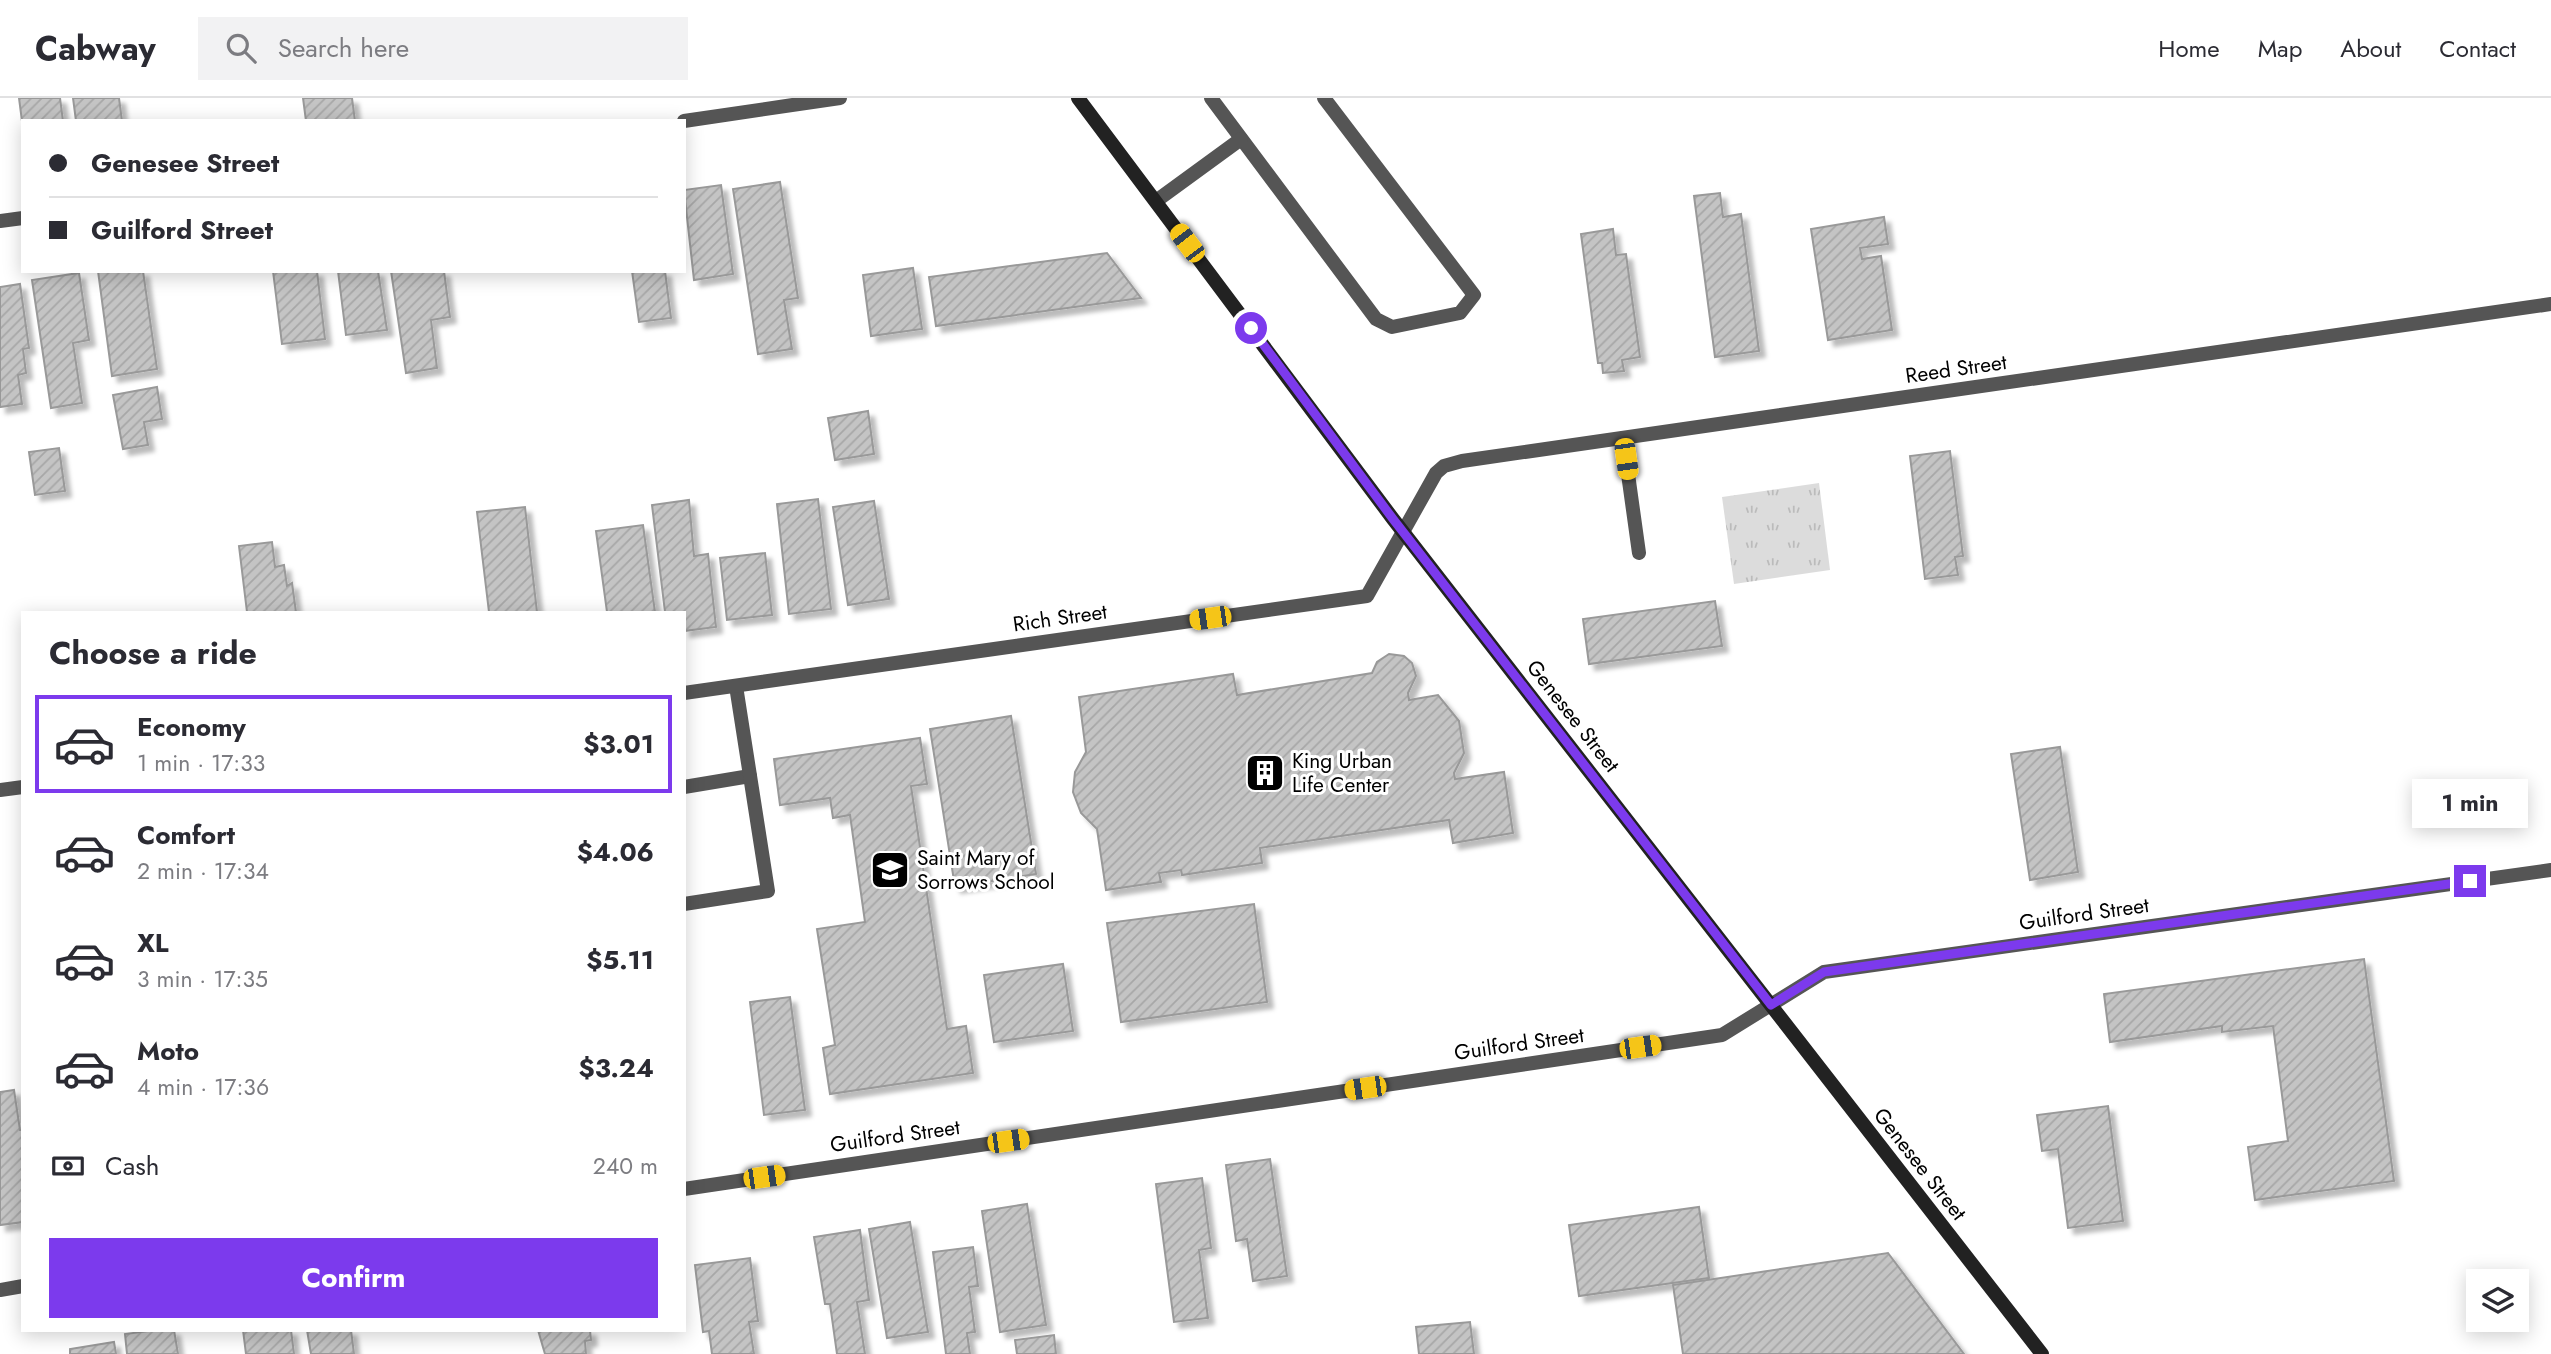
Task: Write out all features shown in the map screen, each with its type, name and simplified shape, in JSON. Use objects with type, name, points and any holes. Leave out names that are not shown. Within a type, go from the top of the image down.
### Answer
[{"type":"main road","name":"Genesee Street","points":[[1078,98],[1404,531],[2042,1354]]},
{"type":"street","points":[[686,121],[840,98]]},
{"type":"street","points":[[1211,98],[1376,319],[1392,327],[1460,313],[1474,295],[1324,98]]},
{"type":"street","points":[[1156,201],[1241,139]]},
{"type":"street","points":[[0,221],[21,218]]},
{"type":"street","name":"Reed Street","points":[[1404,531],[1436,473],[1444,466],[2551,304]]},
{"type":"street","points":[[1623,438],[1639,553]]},
{"type":"street","name":"Rich Street","points":[[686,693],[1367,596],[1404,531]]},
{"type":"street","points":[[686,904],[768,891],[736,686]]},
{"type":"street","points":[[686,787],[750,776]]},
{"type":"street","points":[[0,790],[21,787]]},
{"type":"street","name":"Guilford Street","points":[[686,1189],[1722,1035],[1824,972],[2551,870]]},
{"type":"street","points":[[0,1290],[21,1286]]},
{"type":"green space","points":[[1819,483],[1830,570],[1734,584],[1722,497]]},
{"type":"building","points":[[19,98],[60,98],[63,119],[22,119]]},
{"type":"building","points":[[73,98],[119,98],[122,119],[76,119]]},
{"type":"building","points":[[303,98],[352,98],[355,119],[306,119]]},
{"type":"building","points":[[780,182],[798,298],[784,300],[792,349],[758,354],[733,189]]},
{"type":"building","points":[[721,185],[733,274],[694,280],[686,190]]},
{"type":"building","points":[[1720,193],[1723,217],[1741,214],[1759,351],[1715,357],[1694,196]]},
{"type":"building","points":[[1884,217],[1888,244],[1860,248],[1862,259],[1881,256],[1892,330],[1828,340],[1811,229]]},
{"type":"building","points":[[1613,229],[1616,255],[1626,254],[1640,357],[1622,360],[1624,371],[1603,373],[1602,363],[1598,363],[1581,234]]},
{"type":"building","points":[[1107,253],[1141,298],[936,326],[929,277]]},
{"type":"building","points":[[913,268],[922,329],[871,336],[863,275]]},
{"type":"building","points":[[79,273],[89,340],[73,343],[82,403],[51,408],[32,280]]},
{"type":"building","points":[[98,273],[143,273],[157,369],[112,376]]},
{"type":"building","points":[[273,273],[317,273],[325,339],[282,344]]},
{"type":"building","points":[[338,273],[378,273],[387,330],[346,335]]},
{"type":"building","points":[[391,273],[444,273],[450,317],[431,320],[437,368],[406,373]]},
{"type":"building","points":[[632,273],[665,273],[671,318],[639,322]]},
{"type":"building","points":[[20,284],[29,348],[23,349],[26,373],[18,375],[22,404],[0,407],[0,287]]},
{"type":"building","points":[[157,387],[162,419],[144,422],[148,445],[123,449],[113,395]]},
{"type":"building","points":[[868,411],[874,454],[835,460],[828,418]]},
{"type":"building","points":[[59,448],[65,491],[35,495],[29,452]]},
{"type":"building","points":[[1950,451],[1963,556],[1955,557],[1958,575],[1925,579],[1910,456]]},
{"type":"building","points":[[818,499],[831,609],[789,614],[777,504]]},
{"type":"building","points":[[689,500],[694,556],[708,554],[716,627],[686,631],[686,611],[665,611],[652,505]]},
{"type":"building","points":[[874,501],[889,599],[848,605],[833,507]]},
{"type":"building","points":[[525,507],[537,611],[489,611],[477,512]]},
{"type":"building","points":[[643,525],[655,611],[607,611],[596,531]]},
{"type":"building","points":[[272,542],[275,567],[284,565],[287,586],[292,583],[296,611],[247,611],[239,546]]},
{"type":"building","points":[[765,553],[772,615],[727,620],[720,558]]},
{"type":"building","points":[[1715,601],[1722,646],[1589,664],[1583,619]]},
{"type":"building","name":"King Urban Life Center","points":[[1389,654],[1404,656],[1412,663],[1416,676],[1408,693],[1409,700],[1438,695],[1459,721],[1464,753],[1454,773],[1455,779],[1504,772],[1513,833],[1453,843],[1449,820],[1260,848],[1262,863],[1182,875],[1181,870],[1159,873],[1161,882],[1106,890],[1097,829],[1081,813],[1073,792],[1075,772],[1086,752],[1079,697],[1233,674],[1237,695],[1372,673],[1377,662]]},
{"type":"building","points":[[1011,716],[1036,874],[955,887],[930,729]]},
{"type":"building","name":"Saint Mary of Sorrows School","points":[[920,738],[927,784],[911,786],[947,1029],[966,1026],[973,1073],[830,1094],[823,1048],[835,1045],[817,929],[865,922],[850,815],[833,818],[830,798],[780,805],[774,759]]},
{"type":"building","points":[[2060,747],[2078,872],[2030,880],[2011,754]]},
{"type":"building","points":[[1254,904],[1267,1002],[1121,1022],[1107,923]]},
{"type":"building","points":[[2364,959],[2394,1181],[2255,1200],[2248,1147],[2288,1141],[2273,1026],[2222,1032],[2222,1026],[2110,1042],[2104,994]]},
{"type":"building","points":[[1063,964],[1073,1031],[994,1042],[984,975]]},
{"type":"building","points":[[790,997],[805,1110],[764,1115],[750,1002]]},
{"type":"building","points":[[14,1090],[21,1130],[21,1222],[0,1225],[0,1092]]},
{"type":"building","points":[[2108,1106],[2123,1221],[2068,1228],[2058,1149],[2042,1151],[2037,1115]]},
{"type":"building","points":[[1270,1159],[1287,1276],[1253,1281],[1247,1239],[1236,1241],[1226,1165]]},
{"type":"building","points":[[1202,1178],[1211,1248],[1199,1250],[1208,1318],[1174,1322],[1156,1184]]},
{"type":"building","points":[[1027,1204],[1046,1325],[1000,1332],[982,1211]]},
{"type":"building","points":[[1699,1207],[1709,1278],[1579,1296],[1569,1225]]},
{"type":"building","points":[[910,1222],[928,1332],[887,1338],[869,1229]]},
{"type":"building","points":[[860,1230],[869,1300],[857,1302],[865,1354],[837,1354],[830,1304],[825,1304],[814,1237]]},
{"type":"building","points":[[973,1247],[978,1286],[969,1287],[975,1332],[967,1333],[970,1354],[946,1354],[933,1252]]},
{"type":"building","points":[[1888,1253],[1964,1354],[1683,1354],[1673,1285]]},
{"type":"building","points":[[750,1258],[758,1321],[749,1322],[754,1354],[712,1354],[709,1331],[703,1332],[695,1265]]},
{"type":"building","points":[[1470,1322],[1474,1354],[1419,1354],[1416,1327]]},
{"type":"building","points":[[174,1332],[178,1354],[127,1354],[125,1334]]},
{"type":"building","points":[[243,1332],[291,1332],[294,1354],[246,1354]]},
{"type":"building","points":[[307,1332],[351,1332],[354,1354],[311,1354]]},
{"type":"building","points":[[539,1332],[590,1332],[591,1340],[585,1341],[586,1354],[545,1354]]},
{"type":"building","points":[[1054,1335],[1056,1354],[1017,1354],[1015,1340]]},
{"type":"building","points":[[114,1342],[116,1354],[70,1354],[70,1349]]},
{"type":"place","name":"King Urban Life Center","points":[[1265,773]]},
{"type":"place","name":"Saint Mary of Sorrows School","points":[[890,870]]},
{"type":"route","points":[[1251,328],[1393,519],[1771,1005],[1824,972],[2470,881]]}]
